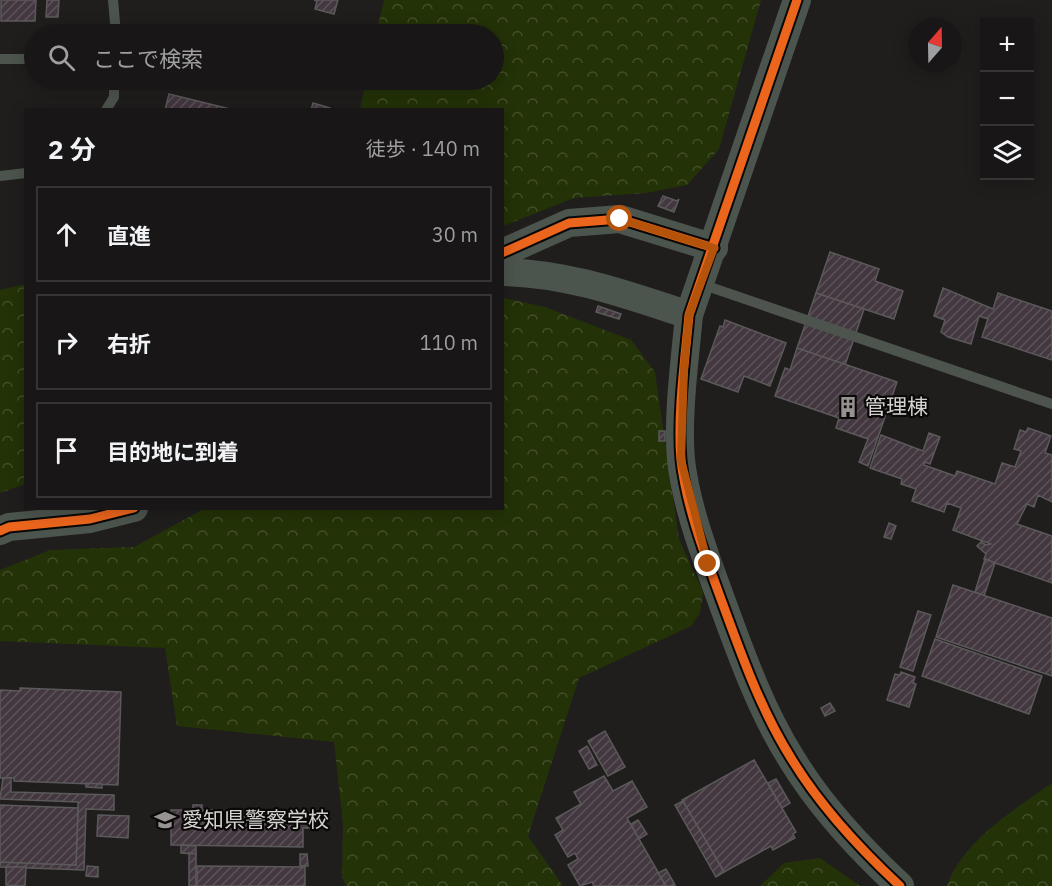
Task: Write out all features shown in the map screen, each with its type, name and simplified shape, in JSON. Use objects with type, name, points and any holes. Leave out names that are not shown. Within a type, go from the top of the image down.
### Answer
[{"type":"street","points":[[797,0],[714,248],[689,315],[684,368],[681,460],[694,518],[730,624],[764,706],[790,758],[828,813],[900,886]]},
{"type":"street","points":[[504,252],[569,223],[620,219],[714,248]]},
{"type":"street","points":[[504,272],[538,273],[587,282],[689,315]]},
{"type":"street","points":[[0,531],[9,527],[90,519],[126,510]]},
{"type":"lane","points":[[113,0],[115,24]]},
{"type":"lane","points":[[0,59],[24,59]]},
{"type":"lane","points":[[107,108],[114,97],[114,90]]},
{"type":"lane","points":[[0,176],[24,173]]},
{"type":"lane","points":[[700,284],[1052,404]]},
{"type":"green space","points":[[384,0],[761,0],[719,149],[687,185],[646,193],[574,198],[504,226],[504,108],[360,108],[364,90],[504,90],[504,24],[378,24]]},
{"type":"green space","points":[[24,284],[24,484],[0,493],[0,290]]},
{"type":"green space","points":[[504,298],[545,307],[631,340],[655,372],[679,539],[703,592],[700,613],[691,626],[579,678],[528,836],[563,886],[346,886],[342,877],[343,824],[334,742],[177,726],[165,648],[0,641],[0,570],[50,550],[134,547],[202,510],[504,510]]},
{"type":"green space","points":[[1052,783],[1052,886],[947,886],[964,855],[977,841],[1007,815]]},
{"type":"green space","points":[[820,858],[860,886],[760,886],[784,863]]},
{"type":"building","points":[[1,0],[36,0],[35,21],[1,21]]},
{"type":"building","points":[[47,0],[59,0],[58,17],[46,17]]},
{"type":"building","points":[[314,0],[338,0],[334,14],[315,9],[317,1]]},
{"type":"building","points":[[169,94],[226,108],[166,108]]},
{"type":"building","points":[[313,103],[330,108],[312,108]]},
{"type":"building","points":[[663,196],[677,201],[679,199],[674,212],[658,206]]},
{"type":"building","points":[[830,252],[879,269],[875,281],[903,291],[894,319],[816,293]]},
{"type":"building","points":[[943,288],[993,309],[998,293],[1052,311],[1052,360],[982,337],[988,319],[979,316],[971,344],[948,337],[941,332],[945,320],[934,316]]},
{"type":"building","name":"管理棟","points":[[816,293],[864,309],[845,365],[797,348]]},
{"type":"building","points":[[598,306],[621,314],[619,319],[596,312]]},
{"type":"building","points":[[725,320],[786,343],[770,386],[744,376],[738,392],[701,379],[720,326],[723,327]]},
{"type":"building","name":"管理棟","points":[[797,348],[897,382],[868,466],[859,462],[868,439],[836,428],[839,418],[775,396],[785,368],[790,370]]},
{"type":"building","points":[[1028,428],[1051,436],[1045,453],[1052,455],[1052,502],[1038,495],[1034,507],[1027,504],[1017,524],[1052,536],[1052,583],[984,559],[986,554],[977,546],[981,542],[986,545],[991,544],[953,530],[961,508],[947,503],[944,512],[912,501],[916,489],[901,484],[902,479],[870,468],[881,435],[923,451],[929,433],[940,437],[930,464],[925,462],[924,465],[955,476],[957,471],[995,484],[1002,463],[1015,467],[1021,451],[1014,449],[1020,430],[1026,432]]},
{"type":"building","points":[[659,431],[665,431],[665,441],[659,441]]},
{"type":"building","points":[[889,523],[896,526],[891,539],[884,537]]},
{"type":"building","points":[[985,559],[995,563],[984,596],[975,592]]},
{"type":"building","points":[[953,585],[1052,618],[1052,676],[936,637]]},
{"type":"building","points":[[918,611],[931,615],[913,671],[900,667]]},
{"type":"building","points":[[935,639],[1042,676],[1029,714],[922,676]]},
{"type":"building","points":[[901,672],[915,677],[913,683],[916,684],[909,707],[887,700],[895,674],[900,675]]},
{"type":"building","points":[[20,688],[121,692],[118,785],[14,781],[14,778],[0,778],[0,690],[20,691]]},
{"type":"building","points":[[830,703],[835,711],[825,716],[821,708]]},
{"type":"building","points":[[605,731],[625,767],[608,776],[588,741]]},
{"type":"building","points":[[587,746],[597,765],[589,769],[579,751]]},
{"type":"building","points":[[754,760],[796,832],[793,834],[795,838],[773,850],[771,846],[724,872],[682,800]]},
{"type":"building","points":[[604,776],[613,791],[632,781],[647,807],[627,818],[666,886],[594,886],[592,882],[580,886],[568,865],[578,859],[575,853],[568,857],[555,835],[563,830],[556,818],[581,804],[574,792]]},
{"type":"building","points":[[3,778],[11,778],[11,792],[114,795],[114,810],[86,809],[84,870],[0,867],[0,862],[76,865],[78,808],[78,802],[0,799]]},
{"type":"building","points":[[776,779],[790,803],[782,808],[768,783]]},
{"type":"building","points":[[86,783],[102,784],[102,788],[86,787]]},
{"type":"building","points":[[683,801],[724,872],[716,877],[675,805]]},
{"type":"building","points":[[0,805],[78,808],[76,865],[0,862]]},
{"type":"building","points":[[193,805],[202,805],[202,810],[310,812],[310,828],[303,828],[303,847],[171,845],[171,810],[193,810]]},
{"type":"building","points":[[98,815],[129,816],[128,838],[97,836]]},
{"type":"building","points":[[638,820],[647,834],[639,839],[631,824]]},
{"type":"building","points":[[181,845],[196,846],[196,854],[181,853]]},
{"type":"building","points":[[189,853],[196,854],[196,886],[189,886]]},
{"type":"building","points":[[300,854],[307,854],[308,866],[300,866]]},
{"type":"building","points":[[87,866],[98,867],[98,877],[86,876]]},
{"type":"building","points":[[197,866],[305,867],[305,886],[197,886]]},
{"type":"building","points":[[6,867],[26,867],[25,886],[6,885]]},
{"type":"building","points":[[666,869],[675,885],[673,886],[666,886],[658,873]]},
{"type":"cycle path","points":[[797,0],[689,315],[681,407],[681,460],[683,477],[701,543],[742,655],[769,718],[802,776],[827,810],[900,886]]},
{"type":"cycle path","points":[[504,252],[569,223],[620,219],[714,248]]},
{"type":"cycle path","points":[[0,531],[9,527],[90,519],[126,510]]},
{"type":"place","name":"管理棟","points":[[848,407]]},
{"type":"place","name":"愛知県警察学校","points":[[165,820]]},
{"type":"route","points":[[620,219],[714,248],[689,315],[684,368],[681,460],[694,518],[708,564]]}]
